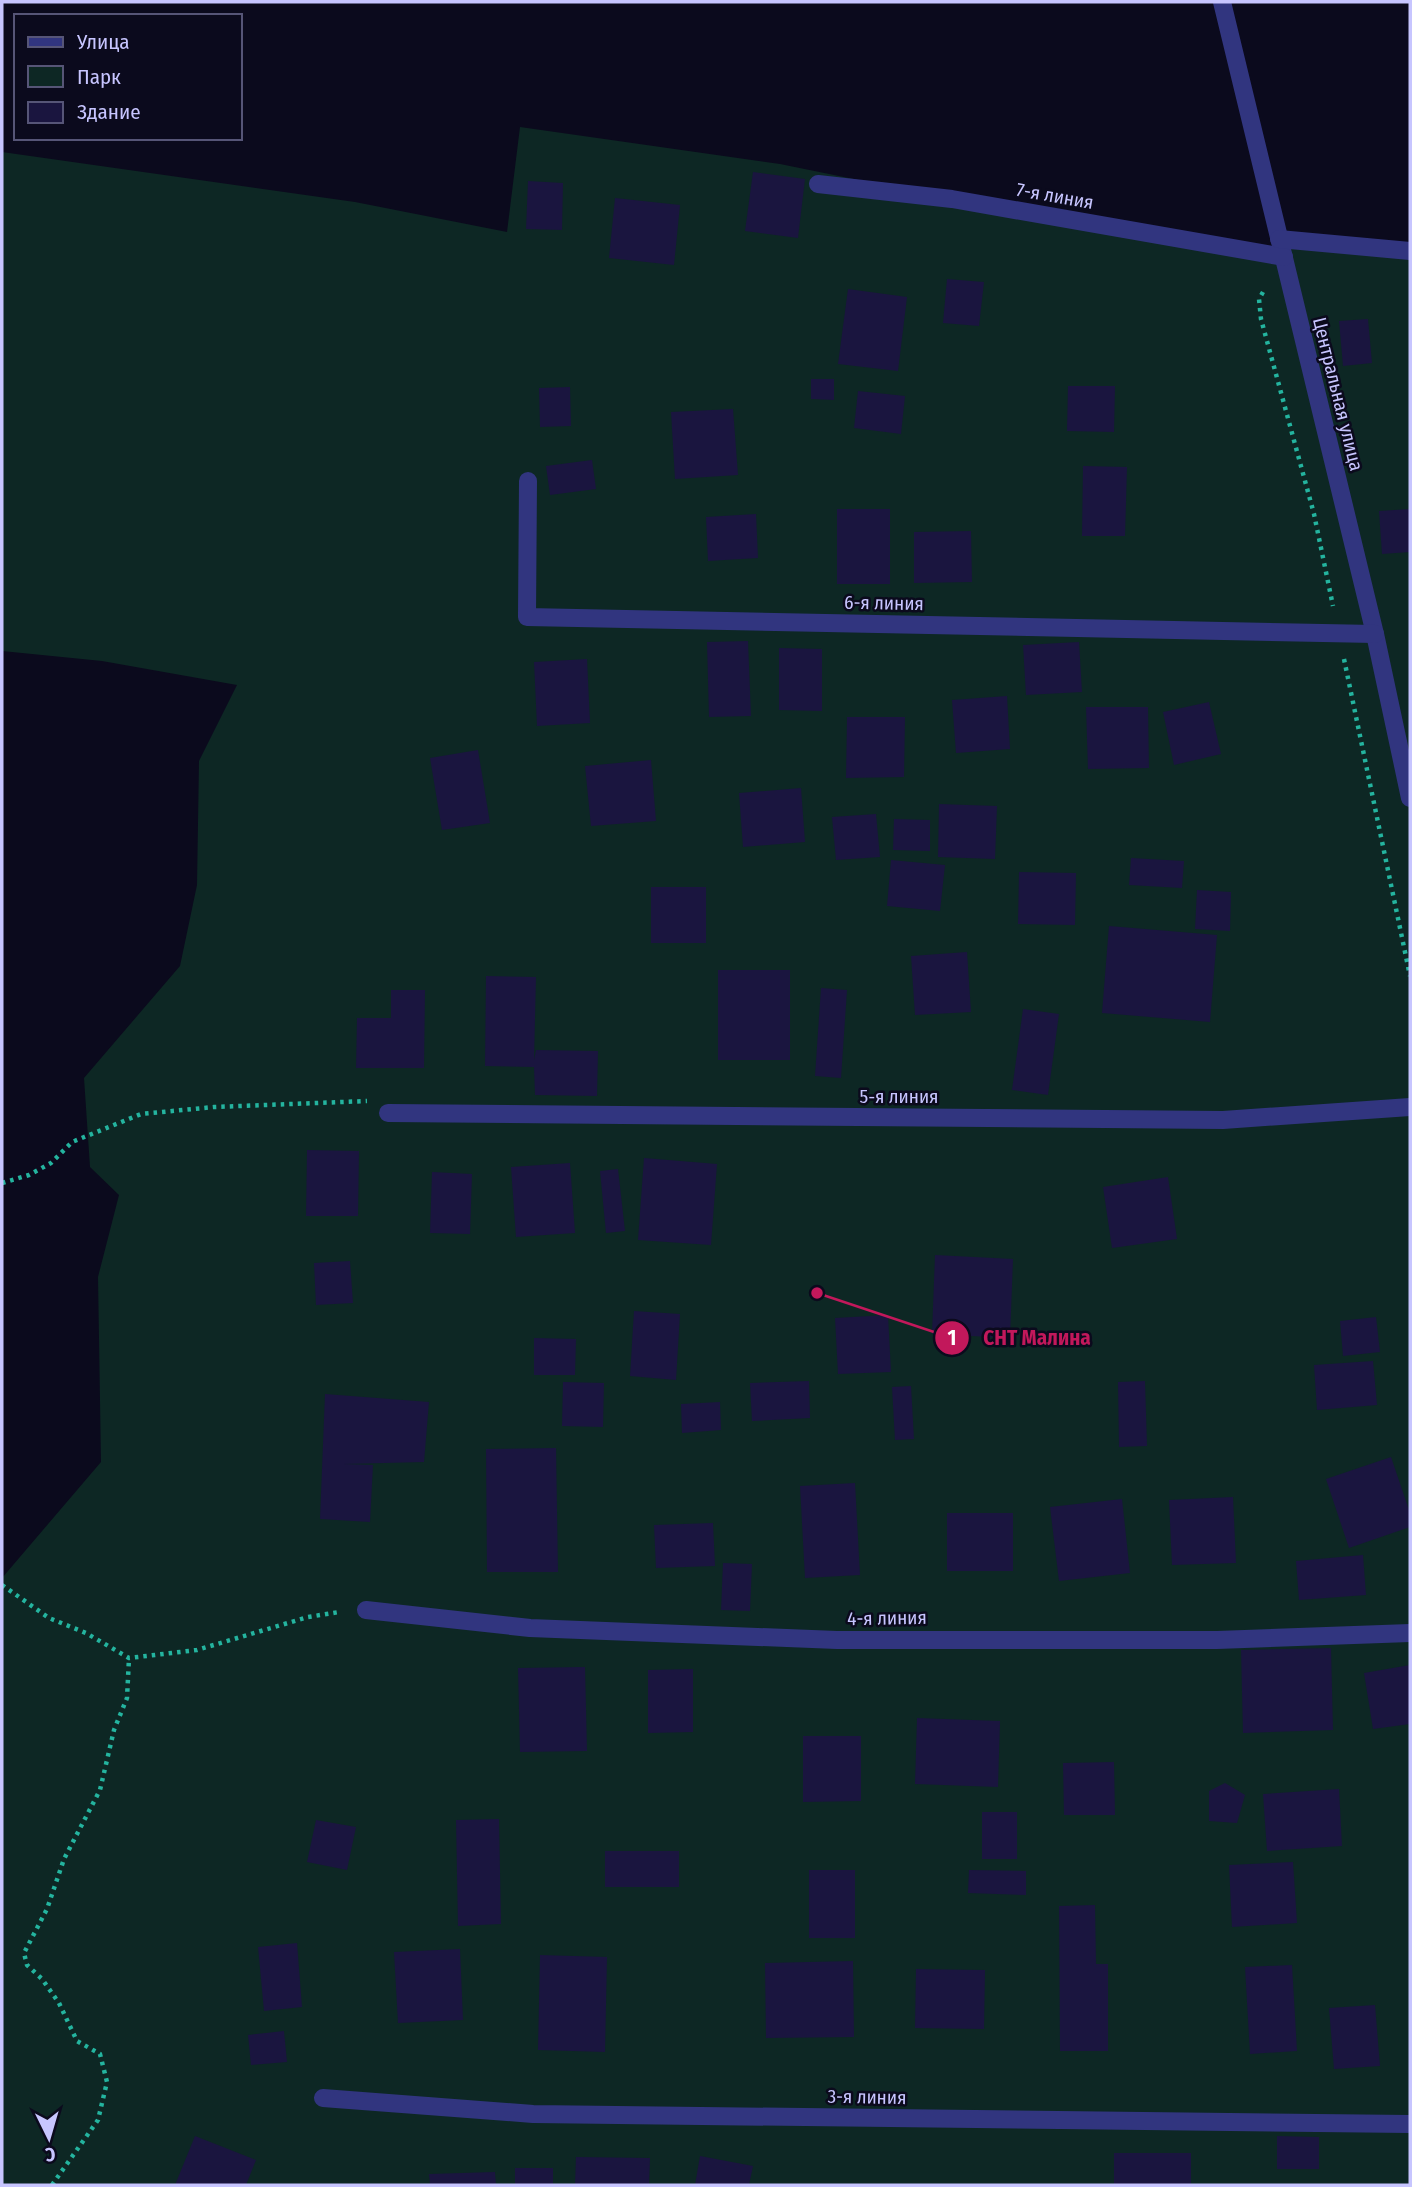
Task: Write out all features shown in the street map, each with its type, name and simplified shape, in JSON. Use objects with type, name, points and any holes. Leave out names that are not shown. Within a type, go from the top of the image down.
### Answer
[{"type":"street","name":"Центральная улица","points":[[1222,2],[1375,634],[1410,798]]},
{"type":"street","name":"7-я линия","points":[[818,184],[952,199],[1281,248],[1410,251]]},
{"type":"street","name":"6-я линия","points":[[528,481],[527,617],[1375,634]]},
{"type":"street","name":"5-я линия","points":[[388,1113],[1223,1120],[1410,1107]]},
{"type":"street","name":"4-я линия","points":[[366,1610],[530,1628],[836,1640],[1217,1640],[1410,1633]]},
{"type":"street","name":"3-я линия","points":[[323,2098],[533,2114],[1410,2124]]},
{"type":"path","points":[[2,1183],[29,1175],[51,1163],[72,1142],[141,1114],[349,1100],[366,1101],[388,1113]]},
{"type":"path","points":[[2,1585],[50,1618],[86,1633],[129,1658],[197,1650],[308,1617],[366,1610]]},
{"type":"path","points":[[52,2185],[97,2120],[107,2082],[100,2054],[77,2041],[59,2003],[42,1979],[27,1965],[24,1953],[47,1909],[64,1859],[100,1790],[114,1730],[128,1698],[129,1658]]},
{"type":"green space","points":[[520,127],[780,164],[952,199],[1270,255],[1295,240],[1410,251],[1410,2185],[2,2185],[2,1578],[101,1462],[98,1277],[119,1195],[90,1167],[84,1078],[180,966],[197,885],[199,761],[237,685],[102,661],[2,651],[2,152],[355,202],[507,232]]},
{"type":"building","points":[[753,172],[805,179],[798,238],[745,231]]},
{"type":"building","points":[[528,181],[563,183],[562,230],[526,229]]},
{"type":"building","points":[[615,198],[680,205],[674,265],[609,258]]},
{"type":"building","points":[[947,279],[984,282],[979,326],[943,323]]},
{"type":"building","points":[[848,289],[907,297],[898,371],[838,364]]},
{"type":"building","points":[[1368,319],[1372,363],[1343,366],[1339,321]]},
{"type":"building","points":[[811,379],[834,379],[834,400],[811,399]]},
{"type":"building","points":[[1068,386],[1115,386],[1114,432],[1067,431]]},
{"type":"building","points":[[570,387],[571,426],[540,427],[539,388]]},
{"type":"building","points":[[858,391],[905,396],[901,434],[854,428]]},
{"type":"building","points":[[733,409],[738,475],[675,479],[671,412]]},
{"type":"building","points":[[592,460],[596,489],[550,495],[546,466]]},
{"type":"building","points":[[1083,466],[1127,467],[1125,536],[1082,536]]},
{"type":"building","points":[[837,509],[890,509],[890,584],[837,584]]},
{"type":"building","points":[[1410,509],[1410,552],[1382,554],[1379,511]]},
{"type":"building","points":[[756,514],[758,558],[708,561],[706,517]]},
{"type":"building","points":[[971,531],[972,582],[914,583],[914,532]]},
{"type":"building","points":[[748,641],[751,716],[709,717],[707,642]]},
{"type":"building","points":[[1079,642],[1082,692],[1026,695],[1023,645]]},
{"type":"building","points":[[779,648],[822,649],[822,711],[779,710]]},
{"type":"building","points":[[587,659],[590,723],[537,726],[534,662]]},
{"type":"building","points":[[1007,696],[1010,749],[956,753],[952,700]]},
{"type":"building","points":[[1209,702],[1221,754],[1174,765],[1163,712]]},
{"type":"building","points":[[1086,707],[1148,707],[1149,768],[1088,769]]},
{"type":"building","points":[[847,717],[905,717],[904,777],[846,778]]},
{"type":"building","points":[[478,750],[490,823],[442,830],[430,758]]},
{"type":"building","points":[[651,760],[656,821],[591,826],[585,766]]},
{"type":"building","points":[[801,788],[805,842],[743,847],[739,793]]},
{"type":"building","points":[[939,804],[997,806],[995,859],[938,857]]},
{"type":"building","points":[[876,814],[880,857],[836,860],[832,817]]},
{"type":"building","points":[[894,819],[930,820],[930,851],[893,850]]},
{"type":"building","points":[[1131,858],[1184,861],[1182,888],[1129,885]]},
{"type":"building","points":[[891,860],[945,865],[940,911],[887,906]]},
{"type":"building","points":[[1019,872],[1076,873],[1075,925],[1018,924]]},
{"type":"building","points":[[651,887],[706,887],[706,943],[651,943]]},
{"type":"building","points":[[1197,890],[1231,892],[1230,931],[1195,929]]},
{"type":"building","points":[[1109,926],[1217,935],[1210,1022],[1102,1013]]},
{"type":"building","points":[[967,952],[971,1012],[915,1015],[911,956]]},
{"type":"building","points":[[718,970],[790,970],[790,1060],[718,1060]]},
{"type":"building","points":[[486,976],[536,977],[534,1060],[536,1050],[598,1051],[597,1096],[535,1095],[534,1067],[485,1066]]},
{"type":"building","points":[[821,988],[847,990],[841,1078],[815,1076]]},
{"type":"building","points":[[391,990],[425,990],[424,1068],[356,1068],[357,1018],[391,1018]]},
{"type":"building","points":[[1023,1009],[1059,1014],[1048,1095],[1012,1090]]},
{"type":"building","points":[[307,1150],[359,1151],[358,1216],[306,1216]]},
{"type":"building","points":[[644,1158],[717,1164],[711,1245],[638,1240]]},
{"type":"building","points":[[570,1163],[575,1233],[516,1237],[511,1167]]},
{"type":"building","points":[[618,1169],[625,1231],[606,1233],[600,1171]]},
{"type":"building","points":[[432,1172],[472,1174],[470,1234],[430,1233]]},
{"type":"building","points":[[1168,1177],[1177,1239],[1112,1248],[1103,1187]]},
{"type":"building","points":[[935,1255],[1013,1259],[1010,1338],[932,1334]]},
{"type":"building","points":[[350,1261],[353,1303],[316,1305],[314,1263]]},
{"type":"building","points":[[634,1311],[680,1314],[676,1380],[630,1376]]},
{"type":"building","points":[[888,1315],[891,1372],[838,1374],[835,1318]]},
{"type":"building","points":[[1376,1317],[1380,1352],[1343,1356],[1340,1321]]},
{"type":"building","points":[[534,1338],[576,1339],[575,1375],[534,1375]]},
{"type":"building","points":[[1373,1361],[1377,1405],[1317,1410],[1314,1365]]},
{"type":"building","points":[[809,1381],[810,1418],[752,1421],[750,1383]]},
{"type":"building","points":[[1145,1381],[1147,1446],[1119,1447],[1118,1382]]},
{"type":"building","points":[[563,1382],[604,1383],[603,1427],[562,1426]]},
{"type":"building","points":[[911,1386],[914,1439],[895,1440],[892,1387]]},
{"type":"building","points":[[325,1394],[429,1402],[424,1462],[344,1464],[373,1465],[370,1522],[320,1519]]},
{"type":"building","points":[[720,1402],[721,1430],[682,1433],[681,1404]]},
{"type":"building","points":[[556,1448],[558,1572],[487,1572],[486,1449]]},
{"type":"building","points":[[1391,1457],[1410,1513],[1410,1527],[1349,1548],[1326,1479]]},
{"type":"building","points":[[855,1483],[860,1575],[805,1578],[800,1486]]},
{"type":"building","points":[[1233,1497],[1236,1563],[1172,1565],[1169,1500]]},
{"type":"building","points":[[1122,1499],[1130,1573],[1059,1581],[1050,1507]]},
{"type":"building","points":[[947,1513],[1013,1513],[1013,1571],[947,1571]]},
{"type":"building","points":[[713,1523],[715,1566],[656,1568],[654,1525]]},
{"type":"building","points":[[1363,1555],[1366,1595],[1299,1600],[1296,1561]]},
{"type":"building","points":[[723,1563],[752,1564],[750,1611],[721,1610]]},
{"type":"building","points":[[1331,1648],[1333,1730],[1243,1733],[1241,1650]]},
{"type":"building","points":[[1410,1665],[1410,1724],[1373,1729],[1364,1673]]},
{"type":"building","points":[[585,1667],[587,1751],[520,1752],[518,1668]]},
{"type":"building","points":[[693,1669],[693,1732],[648,1733],[648,1670]]},
{"type":"building","points":[[917,1718],[1000,1721],[998,1787],[915,1784]]},
{"type":"building","points":[[803,1736],[861,1736],[861,1801],[803,1802]]},
{"type":"building","points":[[1114,1762],[1115,1815],[1064,1815],[1063,1763]]},
{"type":"building","points":[[1225,1783],[1245,1795],[1237,1823],[1209,1821],[1209,1791]]},
{"type":"building","points":[[1339,1789],[1342,1846],[1267,1851],[1263,1794]]},
{"type":"building","points":[[982,1812],[1017,1812],[1017,1859],[982,1859]]},
{"type":"building","points":[[499,1819],[501,1924],[458,1926],[456,1820]]},
{"type":"building","points":[[316,1820],[356,1827],[347,1870],[307,1862]]},
{"type":"building","points":[[605,1851],[679,1851],[679,1887],[605,1887]]},
{"type":"building","points":[[1293,1862],[1297,1923],[1232,1927],[1229,1865]]},
{"type":"building","points":[[809,1870],[855,1870],[855,1938],[809,1938]]},
{"type":"building","points":[[969,1870],[1026,1871],[1026,1895],[968,1893]]},
{"type":"building","points":[[1095,1905],[1096,1964],[1108,1964],[1108,2051],[1060,2051],[1059,1906]]},
{"type":"building","points":[[297,1943],[302,2007],[264,2011],[258,1947]]},
{"type":"building","points":[[460,1949],[463,2020],[398,2023],[394,1952]]},
{"type":"building","points":[[540,1955],[607,1957],[605,2052],[538,2050]]},
{"type":"building","points":[[853,1961],[854,2037],[766,2038],[765,1963]]},
{"type":"building","points":[[1292,1965],[1297,2051],[1250,2054],[1245,1967]]},
{"type":"building","points":[[916,1969],[985,1970],[984,2029],[915,2028]]},
{"type":"building","points":[[1375,2005],[1380,2066],[1334,2069],[1329,2008]]},
{"type":"building","points":[[284,2031],[287,2062],[251,2065],[248,2035]]},
{"type":"building","points":[[195,2136],[256,2160],[246,2185],[175,2185]]},
{"type":"building","points":[[1277,2136],[1319,2137],[1319,2169],[1277,2169]]},
{"type":"building","points":[[1114,2153],[1191,2153],[1191,2185],[1114,2185]]},
{"type":"building","points":[[700,2156],[753,2166],[749,2185],[695,2185]]},
{"type":"building","points":[[576,2157],[650,2158],[649,2185],[575,2185]]},
{"type":"building","points":[[515,2168],[553,2168],[553,2185],[515,2185]]},
{"type":"building","points":[[495,2172],[496,2185],[430,2185],[429,2174]]},
{"type":"place","name":"СНТ Малина","points":[[817,1293]]}]
